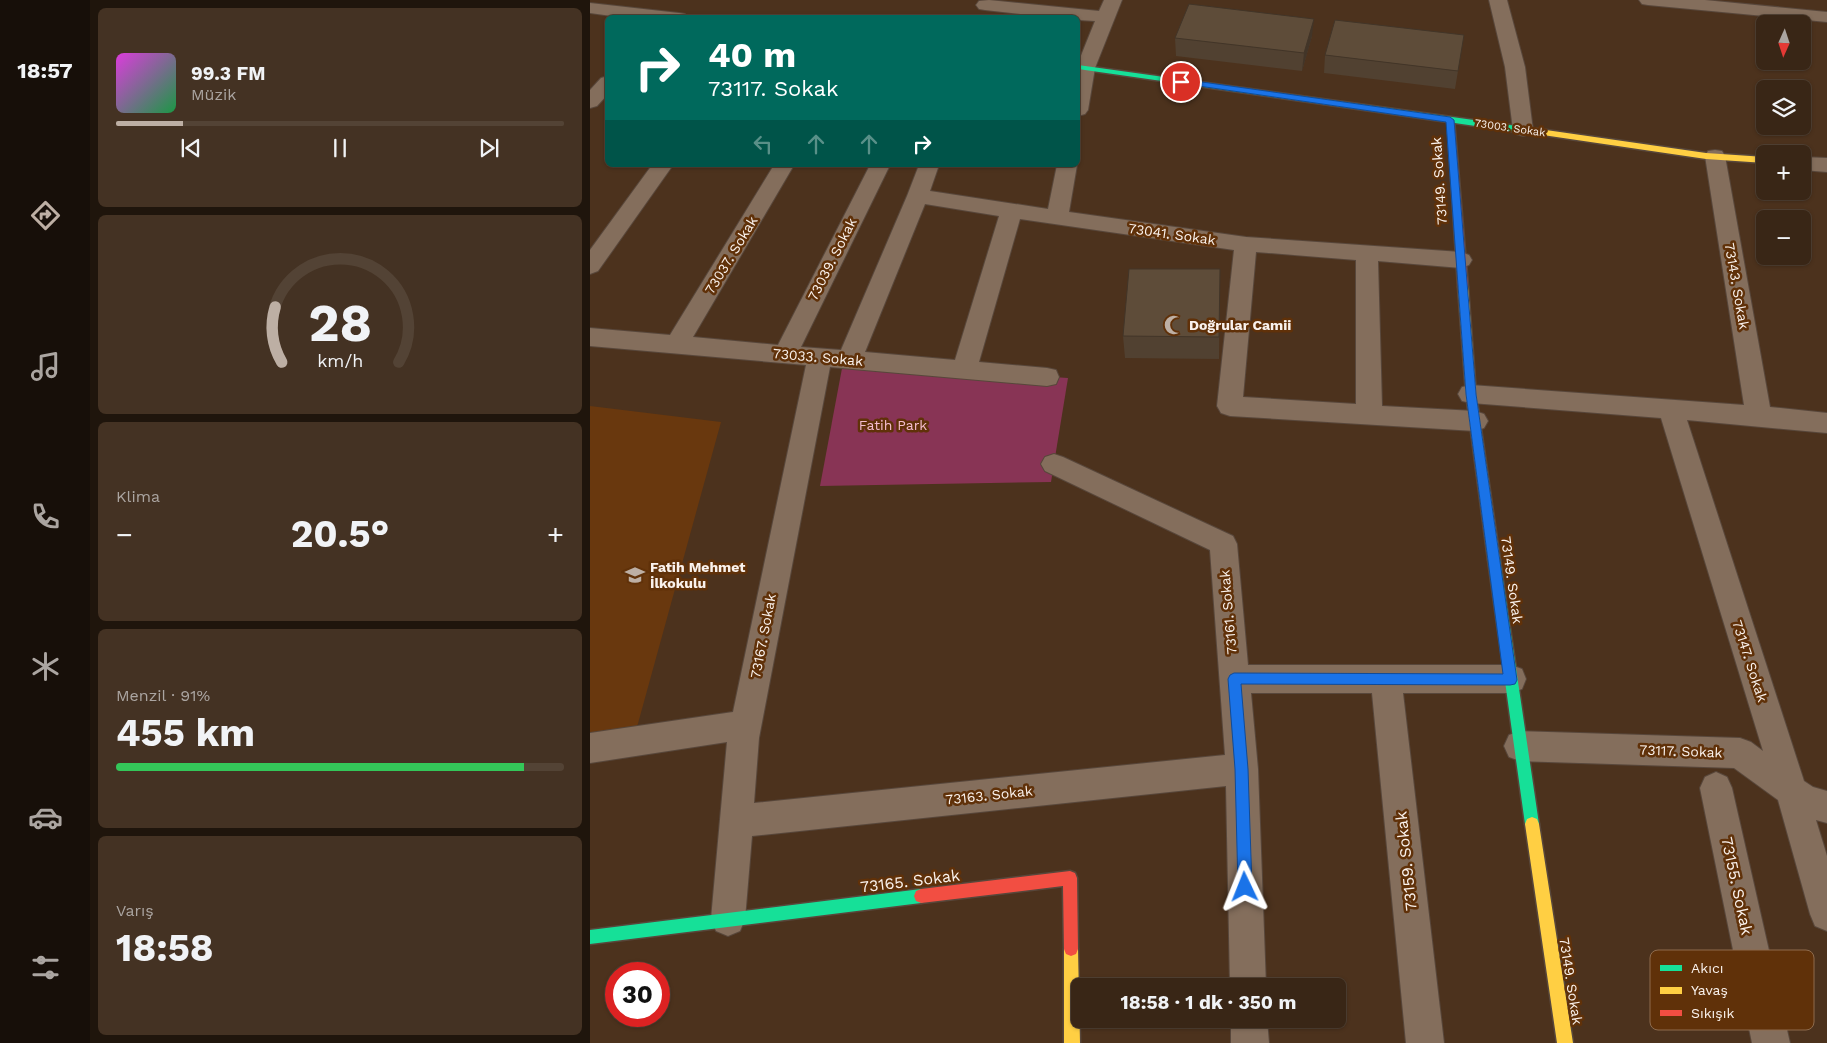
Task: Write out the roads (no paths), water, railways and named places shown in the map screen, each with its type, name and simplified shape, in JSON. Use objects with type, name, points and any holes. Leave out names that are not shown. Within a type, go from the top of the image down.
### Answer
[{"type":"street","points":[[1498,0],[1515,67],[1523,130]]},
{"type":"street","points":[[1648,0],[1827,17]]},
{"type":"street","points":[[602,6],[656,15]]},
{"type":"street","points":[[984,7],[1109,8],[1081,68],[1080,82]]},
{"type":"street","name":"73003. Sokak","points":[[1081,68],[1715,156],[1756,159]]},
{"type":"street","points":[[590,102],[605,85]]},
{"type":"street","name":"73149. Sokak","points":[[1450,120],[1471,394],[1510,680],[1565,1043]]},
{"type":"street","name":"73143. Sokak","points":[[1715,156],[1759,416]]},
{"type":"street","points":[[1811,164],[1827,165]]},
{"type":"street","points":[[590,266],[662,167]]},
{"type":"street","name":"73037. Sokak","points":[[677,344],[783,167]]},
{"type":"street","name":"73039. Sokak","points":[[785,354],[879,167]]},
{"type":"street","points":[[849,360],[918,196],[928,167]]},
{"type":"street","points":[[1057,218],[1067,167]]},
{"type":"street","name":"73041. Sokak","points":[[918,196],[1057,218],[1246,244],[1460,260]]},
{"type":"street","points":[[964,370],[1011,211]]},
{"type":"street","points":[[1246,244],[1230,406],[1475,421]]},
{"type":"street","points":[[1367,253],[1369,414]]},
{"type":"street","name":"73033. Sokak","points":[[590,337],[1047,377]]},
{"type":"street","name":"73167. Sokak","points":[[728,919],[742,738],[820,357]]},
{"type":"street","points":[[1471,394],[1827,423]]},
{"type":"street","name":"73147. Sokak","points":[[1671,410],[1791,790],[1827,914]]},
{"type":"street","name":"73161. Sokak","points":[[1054,464],[1222,544],[1242,769],[1248,978]]},
{"type":"street","points":[[1234,679],[1510,680]]},
{"type":"street","name":"73159. Sokak","points":[[1386,679],[1425,1043]]},
{"type":"street","points":[[590,748],[745,725]]},
{"type":"street","name":"73117. Sokak","points":[[1520,746],[1740,753],[1804,800],[1827,806]]},
{"type":"street","name":"73163. Sokak","points":[[736,821],[1242,769]]},
{"type":"street","name":"73155. Sokak","points":[[1716,788],[1751,950]]},
{"type":"street","name":"73165. Sokak","points":[[590,937],[1070,878],[1072,1043]]},
{"type":"street","points":[[1249,1028],[1250,1043]]},
{"type":"street","name":"73155. Sokak","points":[[1768,1030],[1771,1043]]},
{"type":"place","name":"Doğrular Camii","points":[[1174,325]]},
{"type":"place","name":"Fatih Mehmet İlkokulu","points":[[635,575]]},
{"type":"park label","name":"Fatih Park","points":[[893,425]]}]
